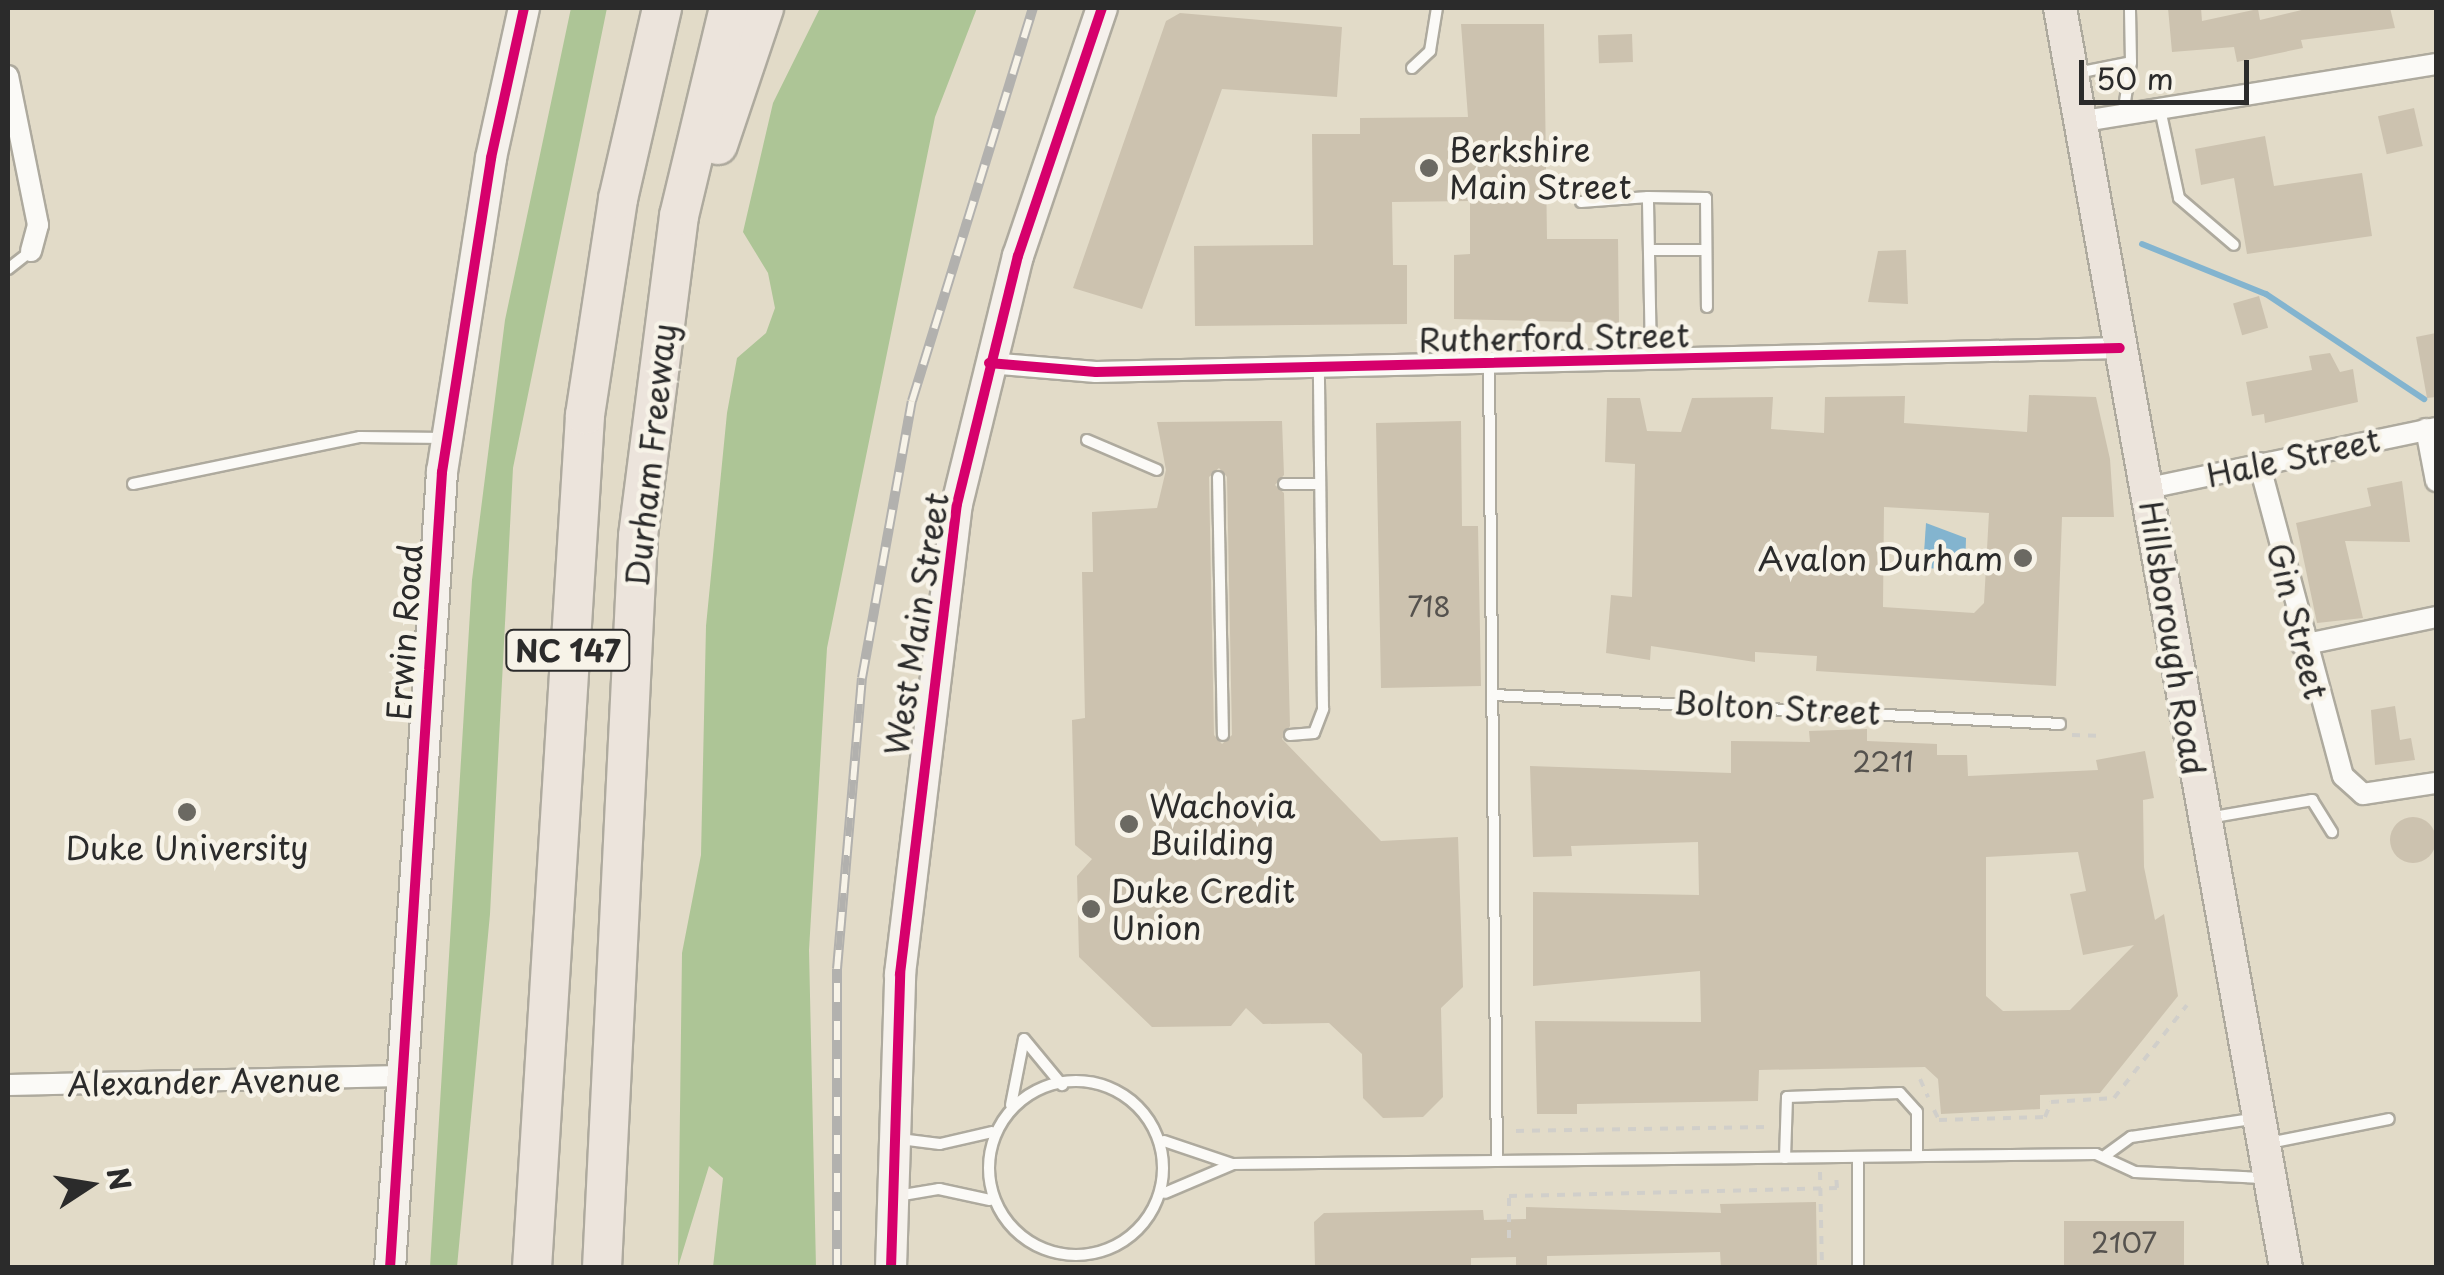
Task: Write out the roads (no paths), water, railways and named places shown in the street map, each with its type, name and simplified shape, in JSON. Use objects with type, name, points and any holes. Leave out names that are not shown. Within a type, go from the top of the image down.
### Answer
[{"type":"highway","name":"Durham Freeway","points":[[602,1268],[619,829],[652,409],[679,216],[729,8]]},
{"type":"highway","points":[[652,409],[723,128],[764,8]]},
{"type":"highway","name":"Durham Freeway","points":[[532,1268],[585,415],[658,18]]},
{"type":"main road","name":"Erwin Road","points":[[390,1268],[446,438],[524,8]]},
{"type":"main road","name":"West Main Street","points":[[891,1268],[892,1138],[918,771],[957,504],[989,363],[1102,8]]},
{"type":"main road","name":"Hillsborough Road","points":[[2060,8],[2069,74],[2149,488],[2202,819],[2286,1268]]},
{"type":"street","points":[[2078,122],[2436,64]]},
{"type":"street","points":[[8,76],[38,225],[31,250]]},
{"type":"street","name":"Rutherford Street","points":[[989,363],[1040,372],[2120,348]]},
{"type":"street","points":[[2431,429],[2436,482]]},
{"type":"street","name":"Hale Street","points":[[2149,488],[2431,429]]},
{"type":"street","name":"Gin Street","points":[[2259,463],[2302,645],[2343,776],[2363,794],[2436,782]]},
{"type":"street","points":[[2302,645],[2436,617]]},
{"type":"street","name":"Alexander Avenue","points":[[8,1085],[402,1076]]},
{"type":"lane","points":[[1412,68],[1430,51],[1437,8]]},
{"type":"lane","points":[[2123,114],[2131,62],[2130,8]]},
{"type":"lane","points":[[2069,74],[2131,62]]},
{"type":"lane","points":[[2159,108],[2179,198],[2234,245]]},
{"type":"lane","points":[[1648,197],[1651,359]]},
{"type":"lane","points":[[1581,202],[1706,198],[1706,307]]},
{"type":"lane","points":[[8,270],[31,250]]},
{"type":"lane","points":[[1650,250],[1706,250]]},
{"type":"lane","points":[[1489,364],[1497,1160]]},
{"type":"lane","points":[[1290,735],[1314,733],[1323,708],[1319,367]]},
{"type":"lane","points":[[134,484],[360,437],[446,438]]},
{"type":"lane","points":[[1087,440],[1157,470]]},
{"type":"lane","points":[[1218,477],[1223,735]]},
{"type":"lane","points":[[1284,484],[1320,484]]},
{"type":"lane","name":"Bolton Street","points":[[1494,695],[2060,724]]},
{"type":"lane","points":[[2202,819],[2312,800],[2332,832]]},
{"type":"lane","points":[[990,1200],[992,1132],[1011,1105],[1024,1040],[1062,1084],[1128,1101],[1164,1142],[1232,1164],[2106,1154],[2135,1172],[2270,1178]]},
{"type":"lane","points":[[1011,1105],[1062,1084]]},
{"type":"lane","points":[[1785,1158],[1787,1097],[1900,1093],[1917,1112],[1917,1156]]},
{"type":"lane","points":[[2106,1154],[2131,1137],[2261,1131],[2389,1119]]},
{"type":"lane","points":[[892,1138],[940,1144],[992,1132]]},
{"type":"lane","points":[[1164,1142],[1166,1194]]},
{"type":"lane","points":[[1858,1157],[1858,1268]]},
{"type":"lane","points":[[891,1197],[939,1189],[990,1200],[1014,1230],[1076,1251],[1140,1228],[1166,1194],[1232,1164]]},
{"type":"water","points":[[1926,523],[1966,538],[1965,570],[1923,568]]},
{"type":"waterway","points":[[2142,244],[2266,294],[2424,399]]},
{"type":"railway","points":[[837,1268],[837,969],[862,678],[912,401],[1033,8]]},
{"type":"place","name":"Berkshire Main Street","points":[[1429,168]]},
{"type":"place","name":"Avalon Durham","points":[[2023,558]]},
{"type":"place","name":"Duke University","points":[[187,812]]},
{"type":"place","name":"Wachovia Building","points":[[1129,824]]},
{"type":"place","name":"Duke Credit Union","points":[[1091,909]]}]
